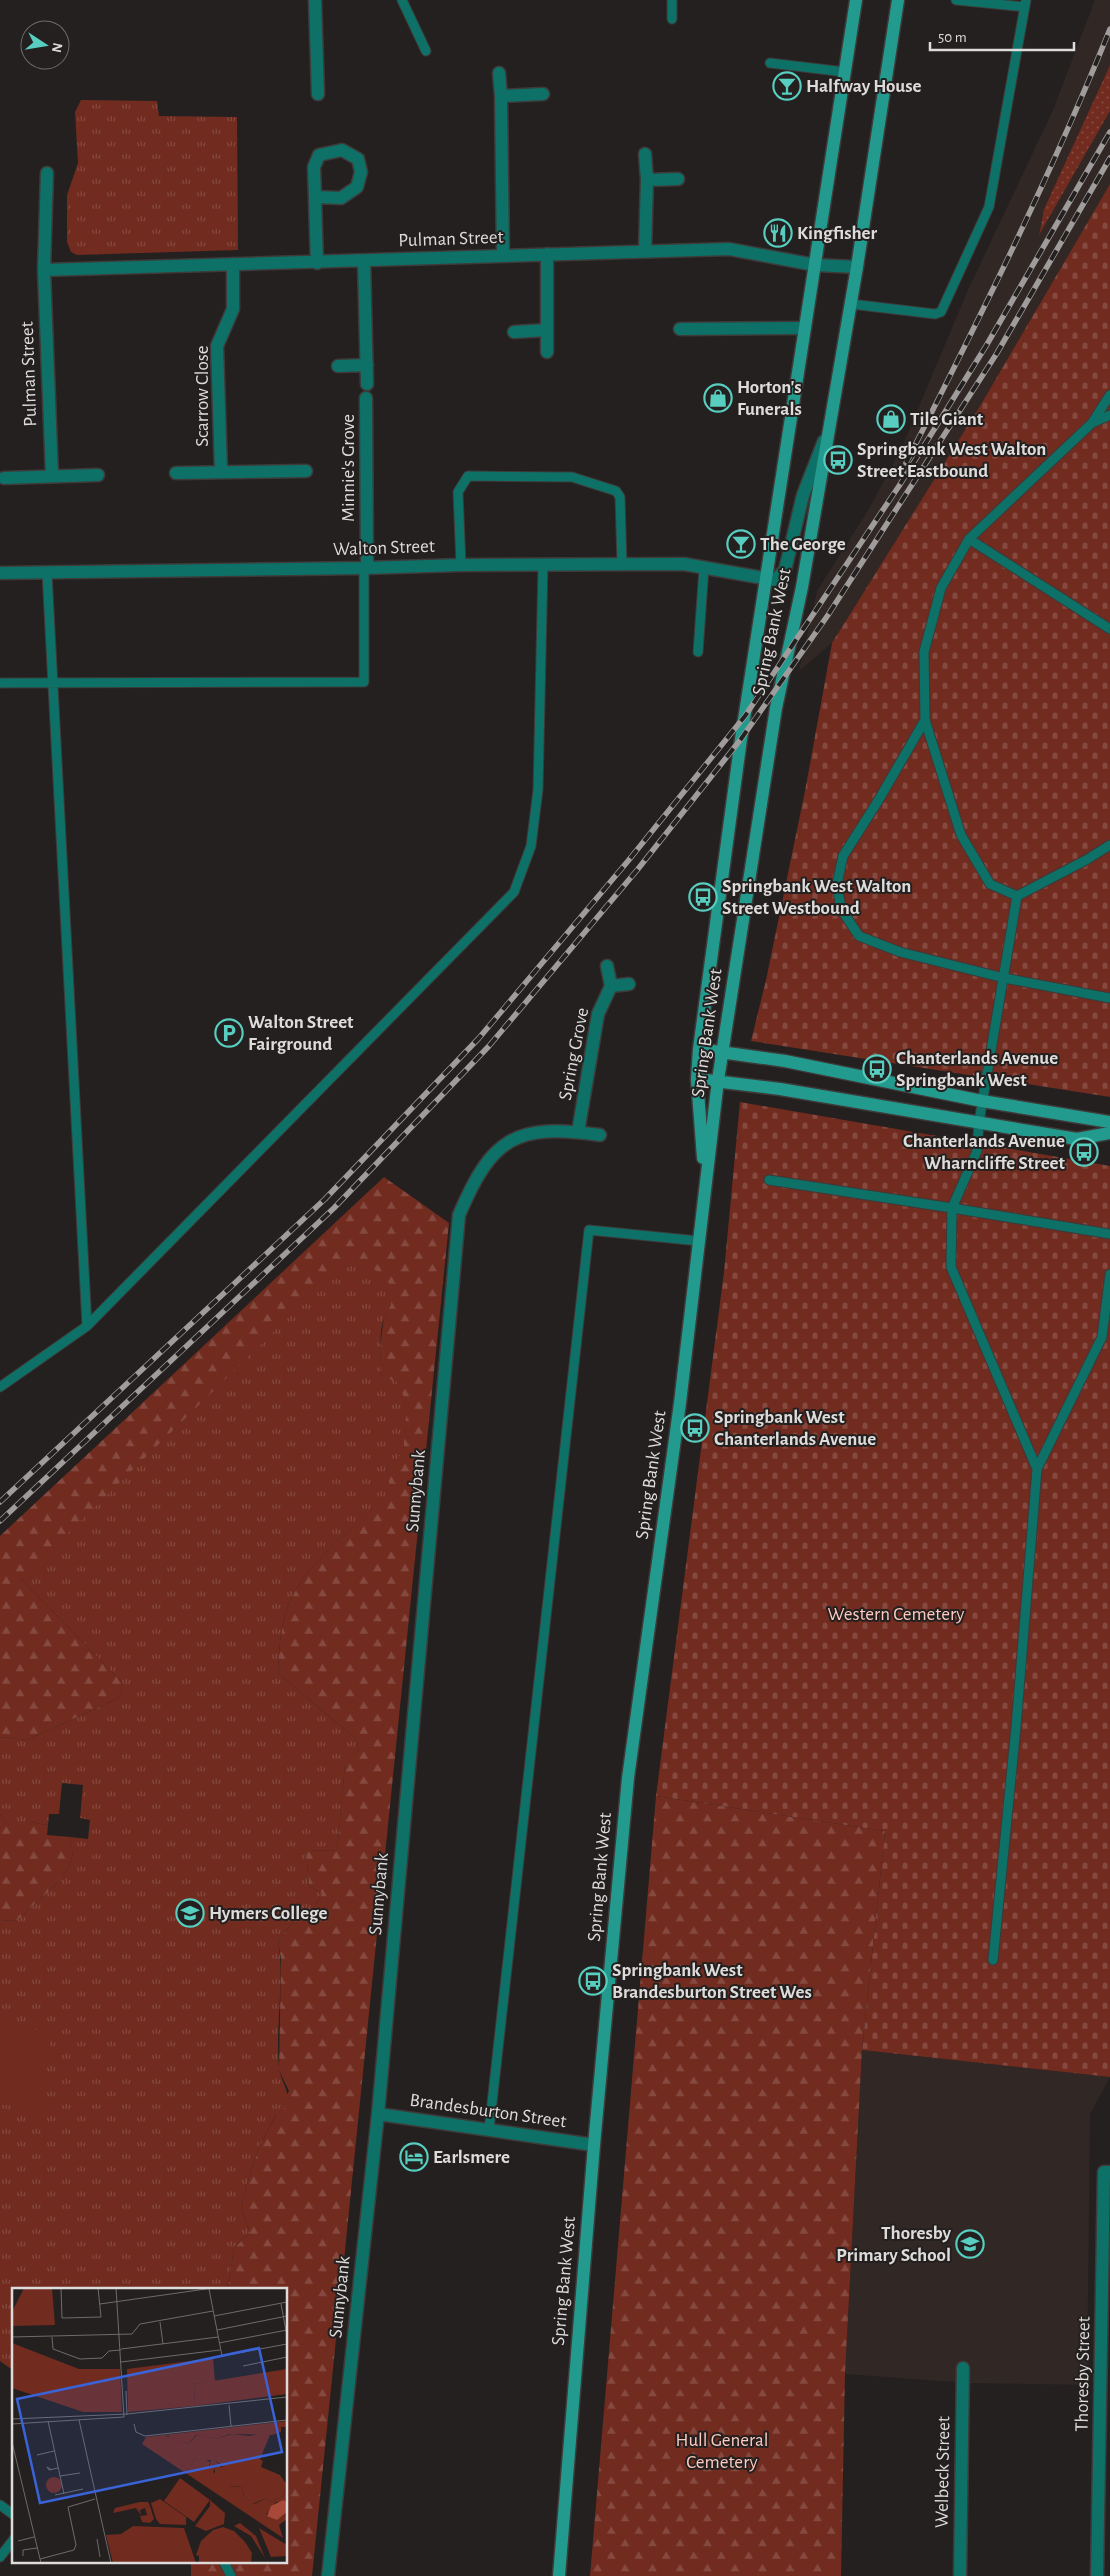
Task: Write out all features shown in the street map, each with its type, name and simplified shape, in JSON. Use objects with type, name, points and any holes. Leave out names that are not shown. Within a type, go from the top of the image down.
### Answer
[{"type":"street","points":[[315,0],[318,94]]},
{"type":"street","name":"Spring Bank West","points":[[706,1185],[697,1079],[699,1049],[741,739],[856,0]]},
{"type":"street","name":"Spring Bank West","points":[[559,2576],[594,2145],[628,1778],[680,1403],[718,1080],[776,708],[802,587],[851,304],[898,0]]},
{"type":"street","points":[[499,74],[501,96],[503,256]]},
{"type":"street","points":[[501,96],[543,94]]},
{"type":"street","points":[[316,197],[341,198],[357,187],[361,172],[358,159],[342,150],[319,155],[314,167],[317,263]]},
{"type":"street","points":[[645,154],[647,180],[645,251]]},
{"type":"street","name":"Pulman Street","points":[[47,173],[44,270],[52,476]]},
{"type":"street","points":[[647,180],[678,179]]},
{"type":"street","name":"Pulman Street","points":[[44,270],[729,250],[815,265],[857,267]]},
{"type":"street","points":[[547,254],[547,352]]},
{"type":"street","points":[[364,261],[367,384]]},
{"type":"street","name":"Scarrow Close","points":[[221,471],[218,346],[233,309],[232,264]]},
{"type":"street","points":[[680,329],[805,328]]},
{"type":"street","points":[[514,332],[547,330]]},
{"type":"street","points":[[338,366],[366,365]]},
{"type":"street","name":"Minnie's Grove","points":[[366,398],[366,568]]},
{"type":"street","points":[[767,580],[776,580],[785,570],[803,495],[828,429]]},
{"type":"street","name":"Scarrow Close","points":[[176,473],[306,471]]},
{"type":"street","points":[[4,478],[98,475]]},
{"type":"street","name":"Walton Street","points":[[0,573],[461,565],[684,564],[767,580]]},
{"type":"street","points":[[607,966],[611,986],[629,984]]},
{"type":"street","name":"Spring Grove","points":[[578,1132],[598,1014],[611,986]]},
{"type":"street","points":[[699,1049],[723,1054],[785,1061],[982,1102],[1110,1122]]},
{"type":"street","points":[[697,1079],[718,1080],[1077,1139],[1110,1133]]},
{"type":"street","name":"Sunnybank","points":[[328,2576],[345,2439],[378,2114],[459,1215],[470,1188],[490,1157],[517,1136],[543,1130],[578,1132]]},
{"type":"street","points":[[578,1132],[600,1135]]},
{"type":"street","name":"Brandesburton Street","points":[[378,2114],[594,2145]]},
{"type":"street","name":"Thoresby Street","points":[[1097,2576],[1107,2172]]},
{"type":"street","name":"Welbeck Street","points":[[960,2576],[963,2368]]},
{"type":"lane","points":[[402,0],[426,50]]},
{"type":"lane","points":[[672,0],[672,19]]},
{"type":"lane","points":[[851,304],[935,314],[941,312],[989,207],[1025,4],[956,0]]},
{"type":"lane","points":[[770,63],[845,72]]},
{"type":"lane","points":[[1017,896],[990,884],[961,835],[925,720],[924,652],[941,588],[969,539],[1092,423],[1110,395]]},
{"type":"lane","points":[[1092,423],[1110,415]]},
{"type":"lane","points":[[461,565],[458,492],[468,476],[572,477],[616,491],[620,497],[622,564]]},
{"type":"lane","points":[[969,539],[1110,629]]},
{"type":"lane","points":[[0,1387],[87,1326],[514,892],[531,846],[538,790],[542,564]]},
{"type":"lane","points":[[0,683],[364,682],[366,568]]},
{"type":"lane","points":[[698,652],[704,568]]},
{"type":"lane","points":[[47,573],[87,1326]]},
{"type":"lane","points":[[925,720],[878,801],[843,856],[837,884],[841,909],[859,936],[900,952],[1004,978],[1110,998]]},
{"type":"lane","points":[[1017,896],[1086,860],[1110,845]]},
{"type":"lane","points":[[1017,896],[982,1102],[977,1151],[952,1208],[951,1267],[1037,1469]]},
{"type":"lane","points":[[769,1180],[1110,1234]]},
{"type":"lane","points":[[489,2130],[589,1230],[699,1241]]},
{"type":"lane","points":[[993,1960],[1017,1717],[1037,1469],[1102,1336],[1110,1274]]},
{"type":"lane","points":[[0,2505],[12,2514]]},
{"type":"lane","points":[[0,2558],[12,2542]]},
{"type":"lane","points":[[225,2564],[230,2576]]},
{"type":"shaded area","points":[[1095,0],[1110,0],[1110,65],[1044,209],[1039,233],[1110,111],[1110,184],[980,406],[832,643],[799,671],[817,591],[870,507],[902,447],[967,292],[1053,110]]},
{"type":"shaded area","name":"Thoresby Primary School","points":[[862,2050],[1110,2077],[1090,2114],[1087,2385],[967,2383],[845,2374]]},
{"type":"green space","points":[[1110,65],[1110,111],[1039,235],[1044,209]]},
{"type":"green space","points":[[81,100],[157,101],[159,116],[237,117],[238,250],[77,255],[71,252],[67,242],[67,195],[78,163],[75,112]]},
{"type":"green space","points":[[1110,184],[1110,1097],[751,1041],[766,980],[805,791],[832,643],[980,406]]},
{"type":"green space","name":"Western Cemetery","points":[[740,1102],[1110,1166],[1110,2077],[862,2050],[885,1831],[656,1796],[724,1272]]},
{"type":"green space","points":[[384,1177],[449,1223],[312,2576],[191,2576],[191,2564],[288,2564],[288,2288],[228,2288],[234,2248],[250,2233],[241,2207],[247,2184],[259,2147],[289,2091],[279,2070],[281,1959],[278,1940],[303,1911],[315,1906],[322,1893],[309,1886],[306,1850],[337,1851],[345,1764],[359,1750],[356,1739],[278,1673],[279,1649],[287,1609],[304,1577],[332,1546],[390,1492],[386,1468],[403,1452],[404,1430],[382,1377],[380,1347],[384,1317],[391,1304],[21,1579],[123,1683],[119,1698],[27,1740],[0,1737],[0,1536]]},
{"type":"green space","name":"Hymers College","points":[[347,1260],[373,1269],[386,1278],[392,1294],[390,1308],[385,1316],[381,1332],[382,1377],[396,1381],[407,1404],[403,1453],[386,1468],[391,1492],[332,1546],[317,1562],[294,1593],[287,1609],[279,1649],[278,1673],[356,1739],[359,1750],[345,1765],[337,1851],[306,1850],[309,1886],[322,1893],[315,1906],[303,1911],[278,1940],[281,1972],[278,2052],[279,2068],[287,2094],[288,2105],[276,2115],[259,2147],[247,2184],[241,2207],[250,2233],[234,2248],[228,2288],[12,2288],[12,2370],[0,2361],[0,1921],[18,1920],[57,1883],[69,1866],[72,1857],[70,1837],[88,1839],[90,1820],[80,1818],[83,1785],[62,1783],[59,1814],[49,1814],[48,1825],[30,1822],[6,1822],[0,1814],[0,1737],[27,1740],[119,1698],[123,1683],[21,1579]]},
{"type":"green space","name":"Hull General Cemetery","points":[[656,1796],[885,1831],[862,2050],[845,2374],[841,2576],[590,2576]]},
{"type":"green space","points":[[0,1814],[6,1822],[30,1822],[48,1825],[47,1835],[70,1837],[72,1857],[69,1866],[57,1883],[18,1920],[0,1921]]},
{"type":"green space","points":[[0,2024],[52,2032],[40,2110],[0,2104]]},
{"type":"railway","points":[[906,463],[1038,194],[1110,29]]},
{"type":"railway","points":[[0,1502],[325,1199],[479,1038],[628,861],[745,716],[899,486],[986,346],[1110,132]]},
{"type":"railway","points":[[0,1521],[334,1208],[489,1046],[638,869],[741,739],[828,615],[997,353],[1110,158]]},
{"type":"place","name":"Halfway House","points":[[787,86]]},
{"type":"place","name":"Kingfisher","points":[[778,233]]},
{"type":"place","name":"Horton's Funerals","points":[[718,398]]},
{"type":"place","name":"Tile Giant","points":[[891,419]]},
{"type":"place","name":"Springbank West Walton Street Eastbound","points":[[838,460]]},
{"type":"place","name":"The George","points":[[741,544]]},
{"type":"place","name":"Springbank West Walton Street Westbound","points":[[703,897]]},
{"type":"place","name":"Walton Street Fairground","points":[[229,1033]]},
{"type":"place","name":"Chanterlands Avenue Springbank West","points":[[877,1069]]},
{"type":"place","name":"Chanterlands Avenue Wharncliffe Street","points":[[1084,1152]]},
{"type":"place","name":"Springbank West Chanterlands Avenue","points":[[695,1428]]},
{"type":"place","name":"Hymers College","points":[[190,1913]]},
{"type":"place","name":"Springbank West Brandesburton Street Wes","points":[[593,1981]]},
{"type":"place","name":"Earlsmere","points":[[414,2157]]},
{"type":"place","name":"Thoresby Primary School","points":[[970,2244]]}]
